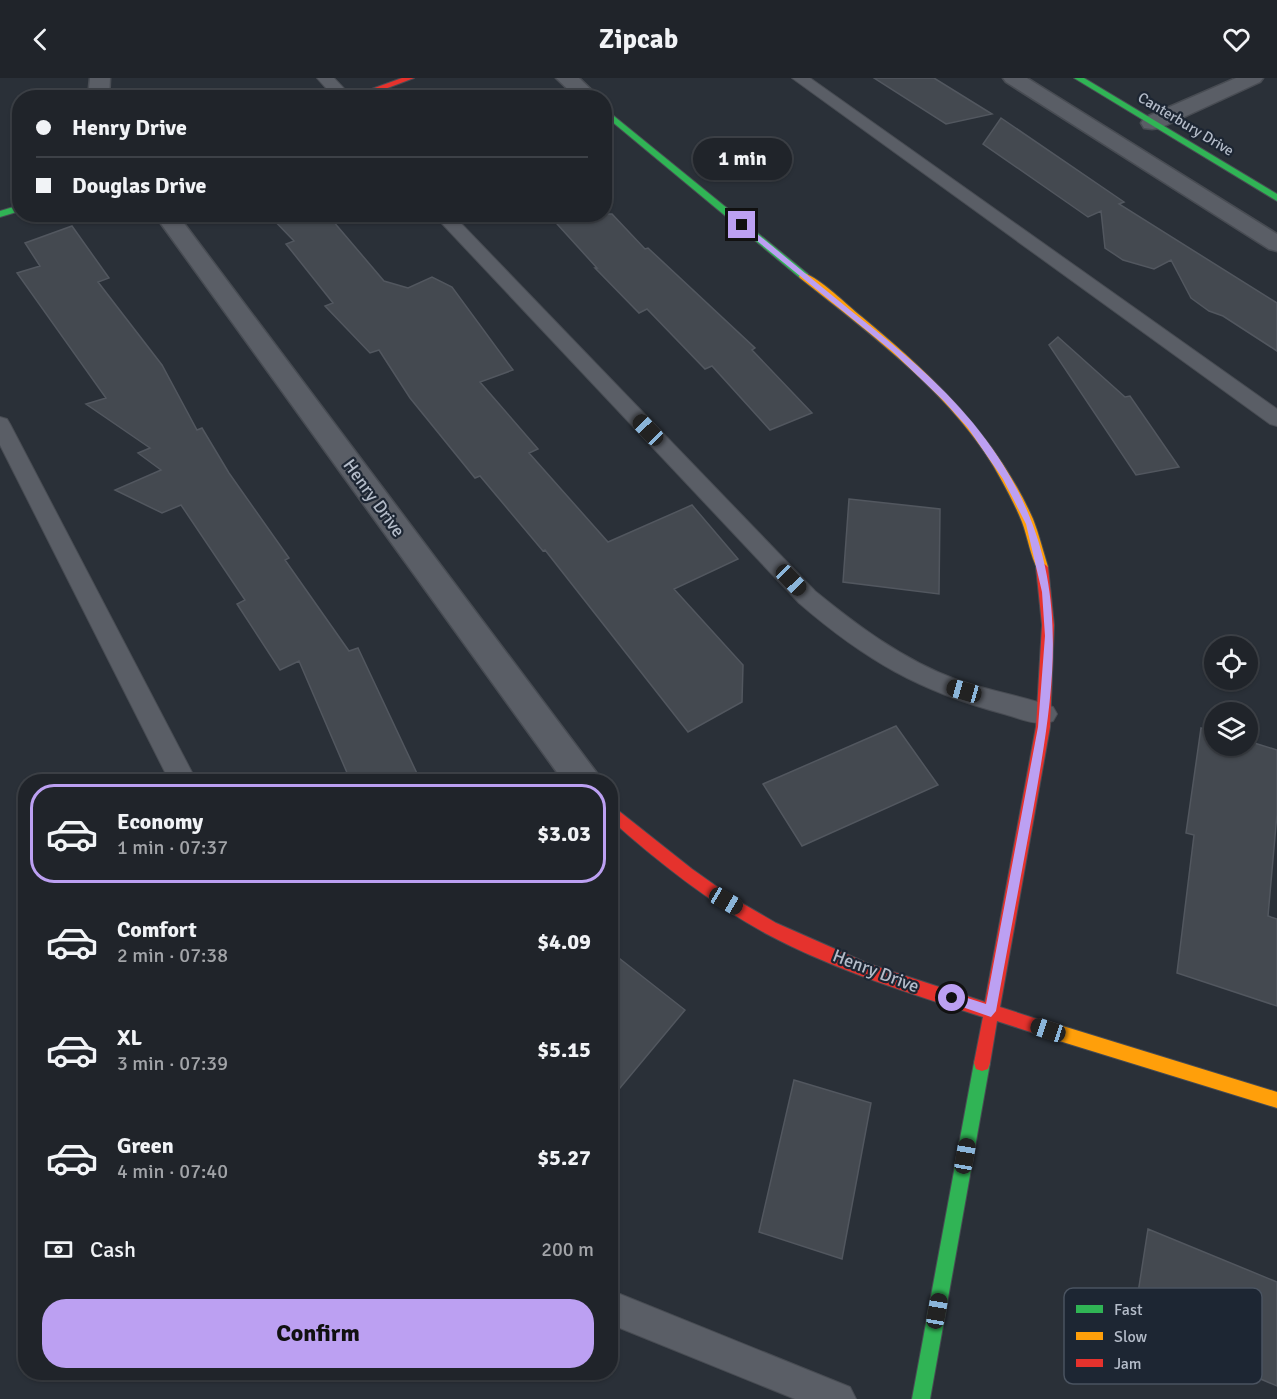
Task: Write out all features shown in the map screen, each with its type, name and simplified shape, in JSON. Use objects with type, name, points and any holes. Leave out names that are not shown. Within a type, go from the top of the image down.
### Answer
[{"type":"street","points":[[375,90],[410,78]]},
{"type":"street","points":[[566,78],[580,90]]},
{"type":"street","points":[[1013,78],[1277,244]]},
{"type":"street","name":"Canterbury Drive","points":[[1078,78],[1277,198]]},
{"type":"street","points":[[1152,123],[1253,78]]},
{"type":"street","points":[[612,117],[913,365],[971,426],[993,456],[1020,501],[1030,524],[1044,572],[1049,636],[1044,714],[921,1399]]},
{"type":"street","name":"Henry Drive","points":[[171,222],[578,774]]},
{"type":"street","name":"Henry Drive","points":[[618,817],[673,865],[712,893],[800,942],[900,981],[1080,1041],[1277,1100]]},
{"type":"lane","points":[[325,78],[337,90]]},
{"type":"lane","points":[[800,78],[1277,419]]},
{"type":"lane","points":[[450,222],[807,597],[837,623],[873,649],[945,686],[1044,714]]},
{"type":"lane","points":[[0,424],[180,774]]},
{"type":"lane","points":[[618,1310],[838,1399]]},
{"type":"building","points":[[874,78],[934,78],[992,114],[946,124]]},
{"type":"building","points":[[1001,118],[1124,202],[1119,204],[1277,303],[1277,351],[1191,298],[1171,260],[1154,269],[1123,260],[1105,248],[1101,211],[1088,217],[983,144]]},
{"type":"building","points":[[612,214],[645,249],[648,248],[755,348],[752,350],[812,413],[770,430],[712,366],[705,369],[647,309],[639,313],[595,268],[597,268],[555,222],[612,222]]},
{"type":"building","points":[[276,222],[334,222],[384,281],[408,288],[432,277],[452,287],[513,370],[480,382],[538,449],[529,453],[608,542],[692,505],[738,559],[674,589],[743,665],[742,702],[688,732],[545,550],[543,551],[480,476],[475,478],[410,398],[379,350],[370,353],[325,306],[333,303],[286,244],[294,241]]},
{"type":"building","points":[[72,226],[109,278],[98,282],[162,365],[197,430],[202,428],[229,473],[289,558],[285,560],[349,651],[358,648],[417,774],[348,774],[299,661],[280,670],[237,604],[245,600],[181,505],[162,513],[115,490],[161,470],[138,453],[150,448],[86,404],[106,398],[17,273],[40,266],[25,243]]},
{"type":"building","points":[[1058,337],[1125,397],[1130,396],[1179,467],[1136,475],[1049,345]]},
{"type":"building","points":[[849,499],[940,509],[939,594],[843,582]]},
{"type":"building","points":[[896,726],[938,785],[802,846],[763,784]]},
{"type":"building","points":[[1201,728],[1204,729],[1204,756],[1258,756],[1258,744],[1277,750],[1277,814],[1268,916],[1277,919],[1277,1006],[1177,973],[1194,835],[1186,833]]},
{"type":"building","points":[[618,957],[685,1010],[618,1090]]},
{"type":"building","points":[[794,1080],[871,1103],[842,1259],[759,1232]]},
{"type":"building","points":[[1148,1229],[1277,1282],[1277,1386],[1262,1380],[1262,1288],[1139,1288]]},
{"type":"traffic: fast","points":[[1078,78],[1277,198]]},
{"type":"traffic: fast","points":[[612,117],[804,276]]},
{"type":"traffic: fast","points":[[0,214],[12,210]]},
{"type":"traffic: fast","points":[[921,1399],[982,1063]]},
{"type":"traffic: slow","points":[[804,276],[915,369],[949,402],[980,439],[1006,478],[1028,520],[1042,567]]},
{"type":"traffic: slow","points":[[1040,1027],[1277,1100]]},
{"type":"traffic: jam","points":[[375,90],[410,78]]},
{"type":"traffic: jam","points":[[982,1063],[1043,727],[1048,625],[1042,567]]},
{"type":"traffic: jam","points":[[618,817],[687,874],[749,916],[803,944],[937,995],[1040,1027]]},
{"type":"route","points":[[742,225],[895,350],[947,399],[971,426],[1007,478],[1030,524],[1039,553],[1044,572],[1049,614],[1043,727],[991,1011],[952,998]]}]
